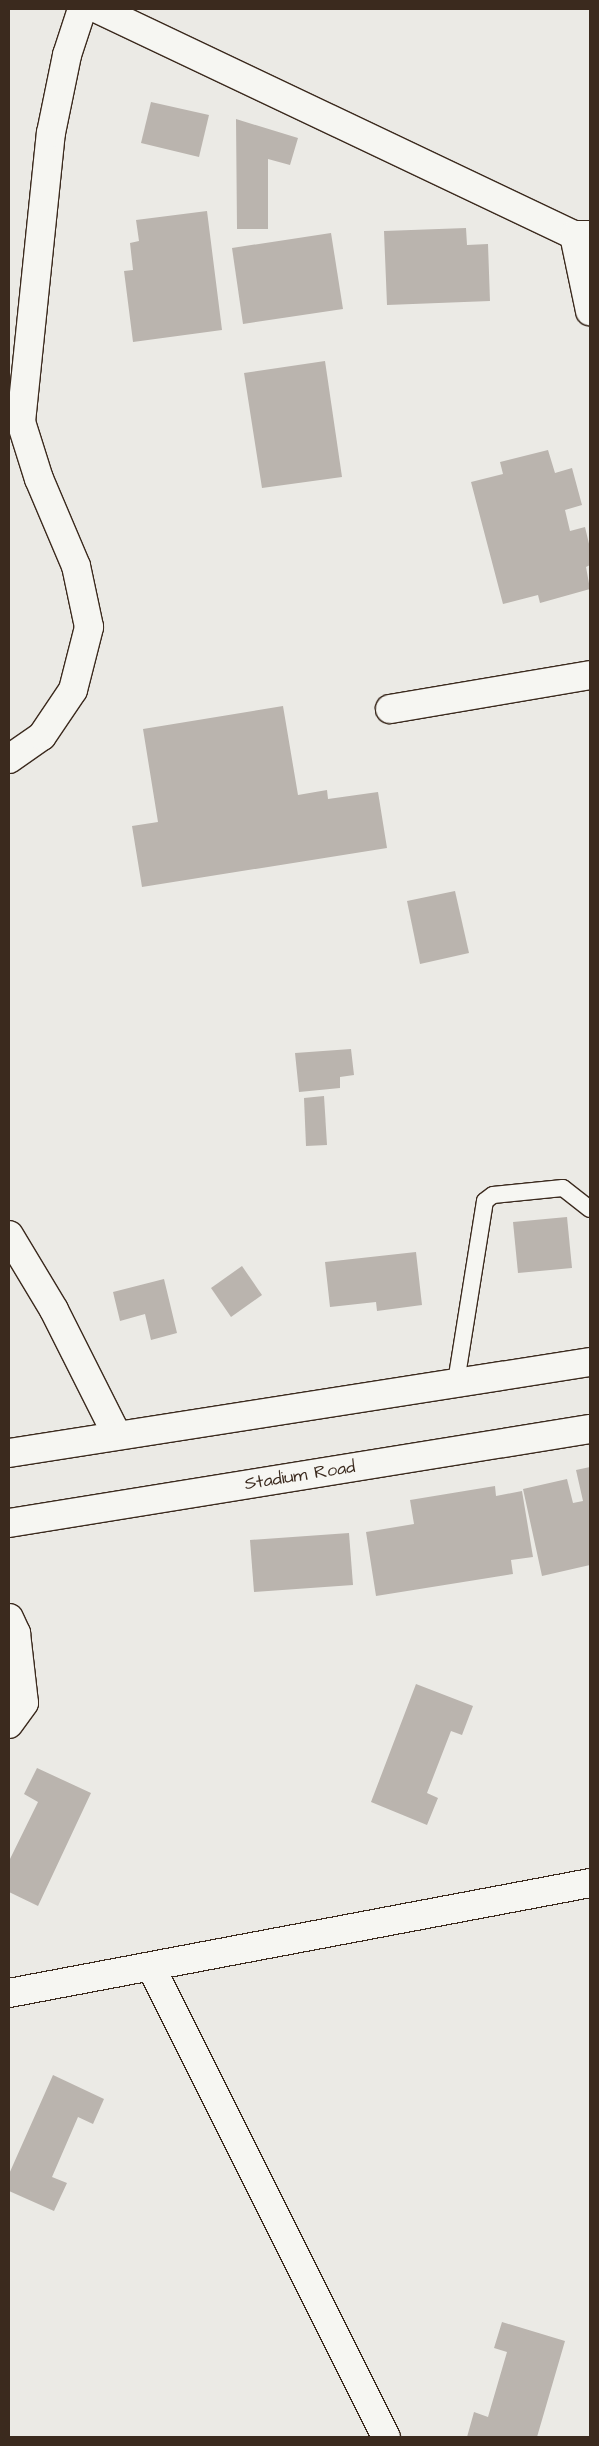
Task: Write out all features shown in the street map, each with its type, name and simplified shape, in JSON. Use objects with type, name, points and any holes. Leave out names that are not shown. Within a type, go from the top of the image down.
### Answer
[{"type":"street","points":[[9,758],[42,736],[73,690],[89,626],[76,566],[38,479],[21,422],[52,133],[67,55],[82,9]]},
{"type":"street","points":[[98,9],[582,235],[590,311]]},
{"type":"street","points":[[390,709],[590,675]]},
{"type":"street","points":[[9,1235],[54,1310],[117,1435]]},
{"type":"street","points":[[9,1453],[590,1362]]},
{"type":"street","name":"Stadium Road","points":[[9,1523],[590,1429]]},
{"type":"street","points":[[9,1618],[16,1634],[24,1703],[9,1724]]},
{"type":"street","points":[[9,1993],[590,1883]]},
{"type":"street","points":[[151,1967],[386,2437]]},
{"type":"lane","points":[[456,1382],[485,1201],[493,1195],[563,1188],[590,1209]]},
{"type":"building","points":[[151,102],[209,115],[199,157],[141,143]]},
{"type":"building","points":[[236,119],[298,138],[290,165],[268,159],[268,229],[237,229]]},
{"type":"building","points":[[207,211],[222,330],[133,342],[124,271],[133,270],[130,243],[139,241],[136,220]]},
{"type":"building","points":[[466,228],[467,245],[488,244],[490,301],[387,305],[384,231]]},
{"type":"building","points":[[331,233],[343,309],[243,324],[232,248]]},
{"type":"building","points":[[325,361],[342,477],[262,488],[244,373]]},
{"type":"building","points":[[548,450],[555,473],[572,468],[582,505],[565,510],[570,531],[585,527],[590,548],[590,565],[586,567],[590,589],[540,603],[538,595],[503,604],[471,482],[503,474],[500,462]]},
{"type":"building","points":[[283,706],[298,795],[327,790],[328,799],[378,792],[387,848],[142,887],[132,826],[158,822],[143,729]]},
{"type":"building","points":[[455,891],[469,953],[420,964],[407,901]]},
{"type":"building","points":[[351,1049],[354,1075],[340,1077],[340,1088],[299,1092],[295,1053]]},
{"type":"building","points":[[324,1096],[327,1145],[306,1146],[304,1098]]},
{"type":"building","points":[[567,1217],[572,1268],[518,1273],[513,1222]]},
{"type":"building","points":[[416,1252],[422,1305],[377,1311],[376,1302],[330,1307],[325,1262]]},
{"type":"building","points":[[242,1266],[262,1295],[231,1317],[211,1288]]},
{"type":"building","points":[[164,1279],[177,1333],[151,1340],[145,1314],[120,1321],[113,1292]]},
{"type":"building","points":[[590,1467],[590,1565],[542,1576],[523,1489],[567,1479],[573,1503],[583,1501],[576,1470]]},
{"type":"building","points":[[495,1486],[496,1496],[522,1491],[533,1557],[511,1560],[513,1574],[376,1596],[366,1532],[414,1524],[410,1500]]},
{"type":"building","points":[[349,1533],[353,1585],[254,1592],[250,1540]]},
{"type":"building","points":[[416,1684],[473,1706],[462,1735],[451,1731],[427,1793],[438,1798],[427,1825],[371,1802]]},
{"type":"building","points":[[37,1768],[91,1793],[38,1906],[9,1892],[9,1861],[38,1802],[24,1794]]},
{"type":"building","points":[[53,2075],[104,2099],[93,2124],[78,2117],[52,2177],[67,2183],[54,2211],[9,2191],[9,2174]]},
{"type":"building","points":[[502,2322],[565,2341],[537,2437],[467,2437],[474,2412],[488,2417],[507,2352],[494,2348]]}]
